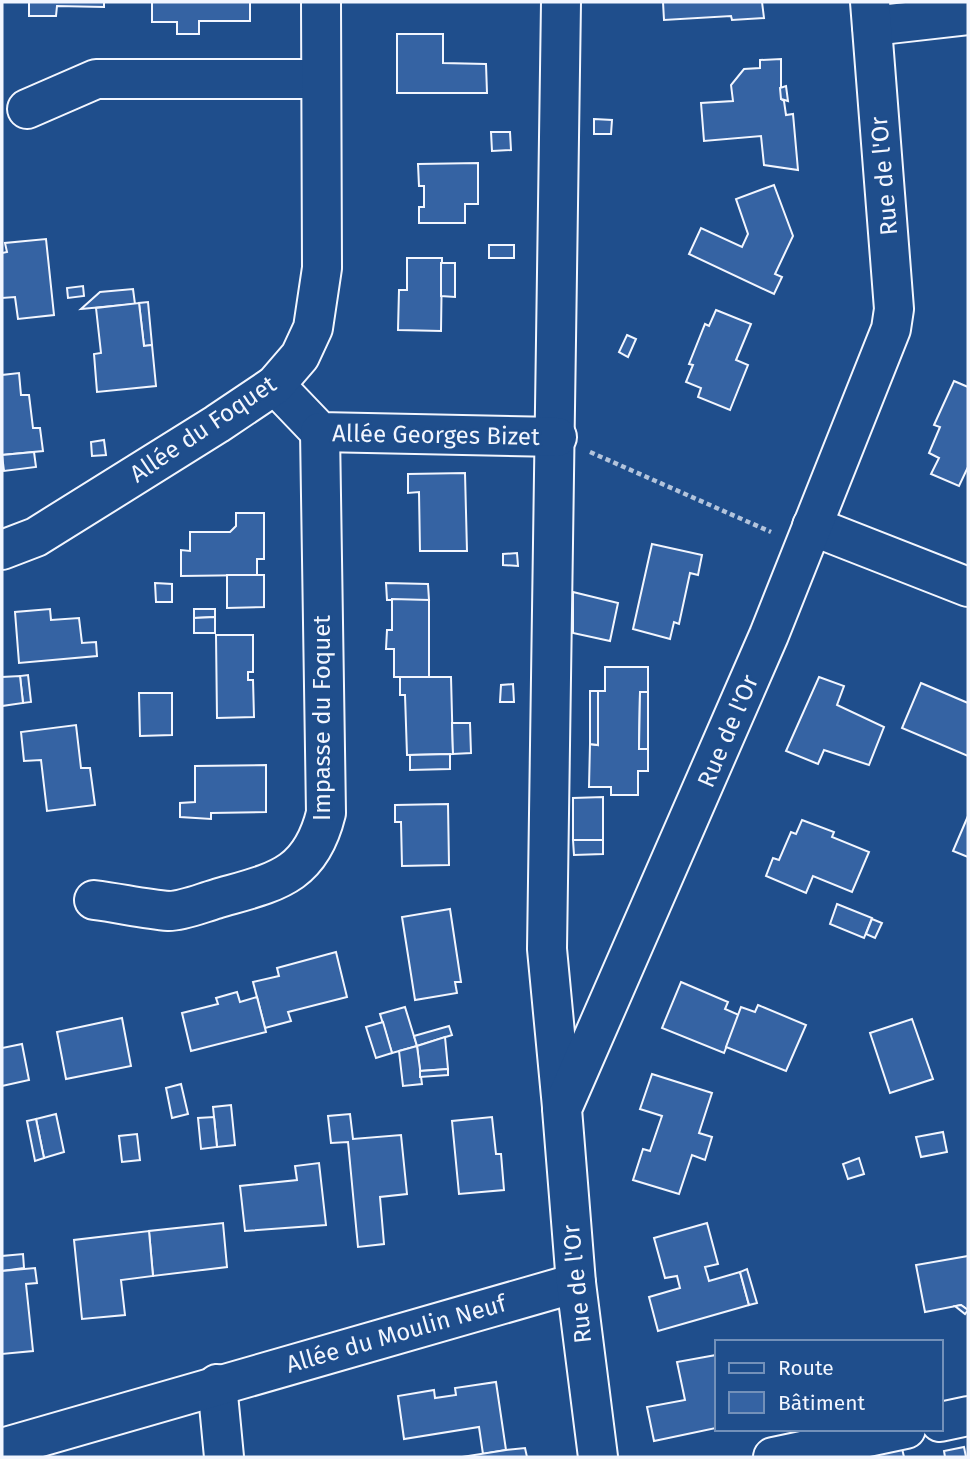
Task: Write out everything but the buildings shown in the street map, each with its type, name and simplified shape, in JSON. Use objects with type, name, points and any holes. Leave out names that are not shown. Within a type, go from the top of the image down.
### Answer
[{"type":"street","name":"Allée du Foquet","points":[[2,550],[36,537],[275,385],[300,356],[313,328],[322,268],[321,2]]},
{"type":"street","points":[[561,2],[547,949],[562,1109]]},
{"type":"street","points":[[871,14],[968,15]]},
{"type":"street","name":"Rue de l'Or","points":[[598,1457],[576,1283],[562,1109],[709,775],[808,536],[893,320],[871,14]]},
{"type":"street","points":[[27,109],[96,79],[320,79]]},
{"type":"street","name":"Allée Georges Bizet","points":[[275,385],[320,432],[556,437]]},
{"type":"street","name":"Impasse du Foquet","points":[[94,900],[172,911],[267,884],[288,874],[307,858],[319,839],[326,813],[320,432]]},
{"type":"street","points":[[808,536],[968,587]]},
{"type":"street","name":"Allée du Moulin Neuf","points":[[2,1448],[217,1384],[576,1283]]},
{"type":"street","points":[[217,1384],[224,1457]]},
{"type":"street","points":[[942,1422],[968,1416]]},
{"type":"street","points":[[773,1457],[896,1431]]},
{"type":"path","name":"Allée Georges Bizet","points":[[556,437],[808,536]]}]
